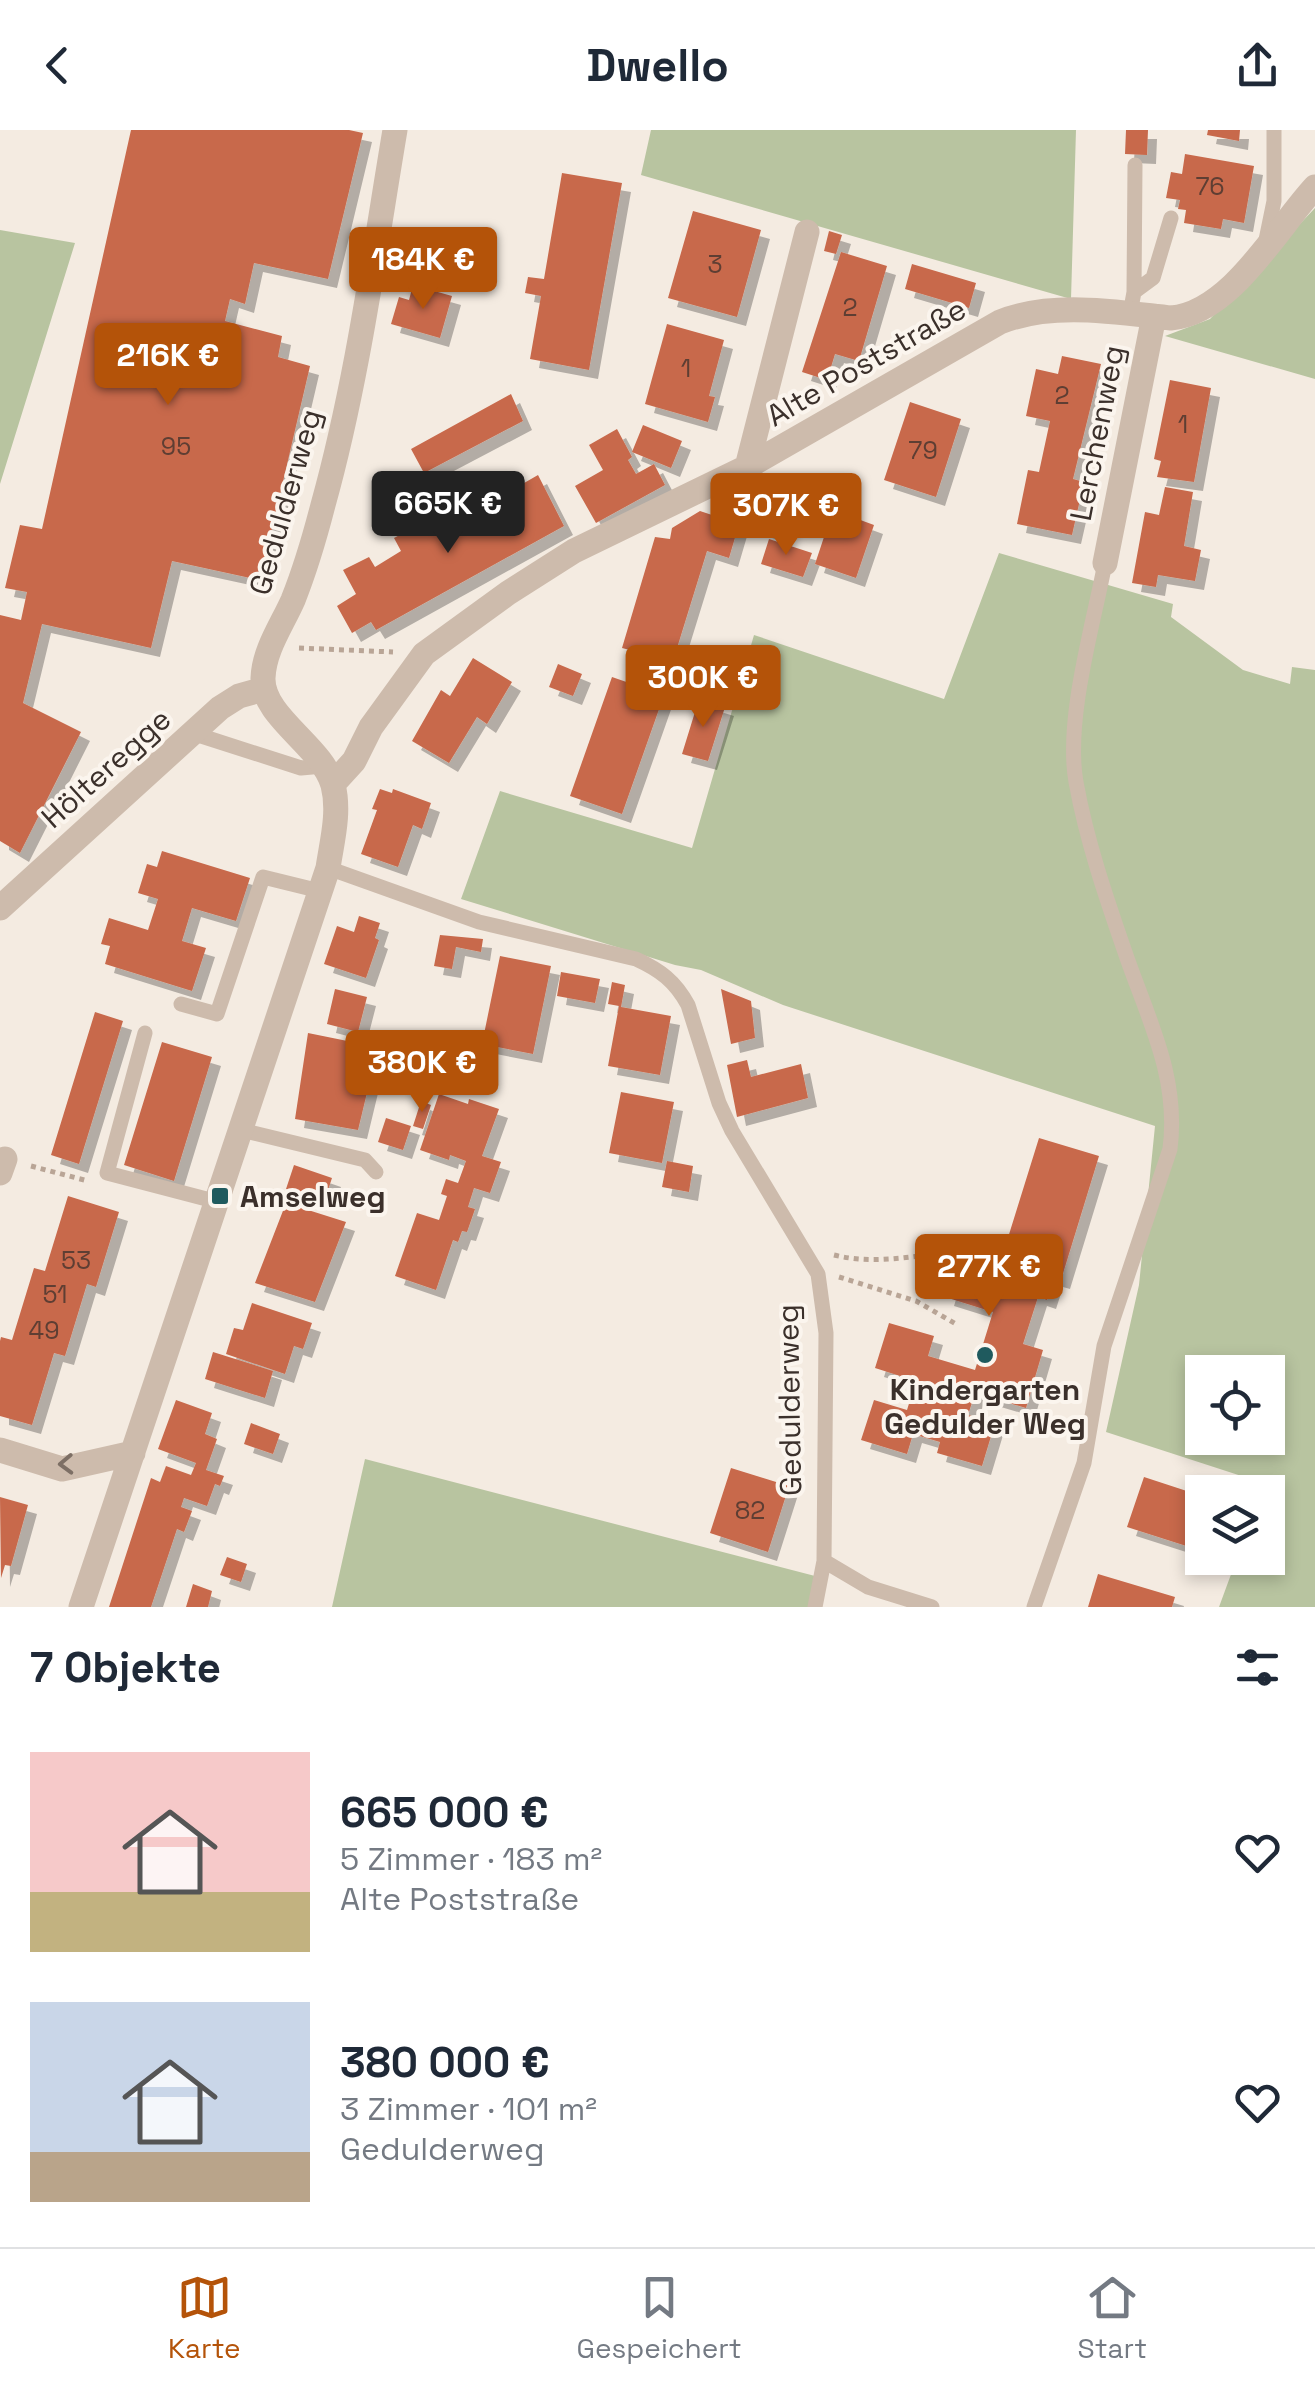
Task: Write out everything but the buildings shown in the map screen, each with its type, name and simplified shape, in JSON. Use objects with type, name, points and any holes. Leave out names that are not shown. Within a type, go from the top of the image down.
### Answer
[{"type":"street","name":"Gedulderweg","points":[[264,689],[267,656],[294,597],[323,506],[352,386],[394,130]]},
{"type":"street","name":"Alte Poststraße","points":[[328,775],[354,760],[372,727],[424,654],[574,551],[746,468],[1019,314],[1140,307],[1186,316],[1202,309],[1228,288],[1315,187]]},
{"type":"street","points":[[746,468],[807,232]]},
{"type":"street","name":"Lerchenweg","points":[[1105,563],[1140,307]]},
{"type":"street","name":"Hölteregge","points":[[0,908],[230,701],[264,689]]},
{"type":"street","points":[[80,1607],[324,880],[336,818],[328,775],[264,689]]},
{"type":"street","points":[[0,1450],[62,1468],[133,1452]]},
{"type":"lane","points":[[1265,246],[1274,201],[1274,130]]},
{"type":"lane","points":[[1135,164],[1140,307]]},
{"type":"lane","points":[[1140,307],[1153,278],[1170,218]]},
{"type":"lane","points":[[1034,1607],[1084,1463],[1104,1346],[1170,1149],[1174,1116],[1169,1076],[1092,858],[1075,777],[1074,727],[1105,563]]},
{"type":"lane","points":[[192,733],[328,775]]},
{"type":"lane","name":"Gedulderweg","points":[[181,1004],[217,1014],[263,877],[324,880],[636,959],[670,979],[688,1005],[719,1103],[732,1131],[818,1274],[826,1333],[824,1562],[815,1607]]},
{"type":"lane","points":[[145,1033],[107,1173],[218,1202]]},
{"type":"lane","points":[[242,1130],[365,1160],[376,1172]]},
{"type":"lane","points":[[824,1562],[868,1587],[932,1607]]},
{"type":"path","points":[[323,649],[424,654]]},
{"type":"path","points":[[804,1246],[840,1256],[880,1260],[961,1252],[983,1256],[998,1249]]},
{"type":"path","points":[[818,1274],[856,1281],[916,1301],[956,1324]]},
{"type":"green space","points":[[651,130],[1076,130],[1071,299],[641,175]]},
{"type":"green space","points":[[1315,208],[1315,379],[1165,336],[1210,319]]},
{"type":"green space","points":[[0,230],[75,243],[0,484]]},
{"type":"green space","points":[[999,553],[1173,604],[1171,617],[1243,670],[1290,684],[1292,667],[1315,670],[1315,1607],[1219,1607],[1231,1575],[1285,1575],[1285,1475],[1238,1475],[1106,1432],[1139,1285],[1155,1126],[783,1005],[701,970],[461,899],[500,791],[692,848],[754,635],[944,699]]},
{"type":"green space","points":[[365,1459],[815,1576],[809,1607],[332,1607]]},
{"type":"place","name":"Amselweg","points":[[220,1196]]},
{"type":"place","name":"Kindergarten Gedulder Weg","points":[[985,1355]]}]
